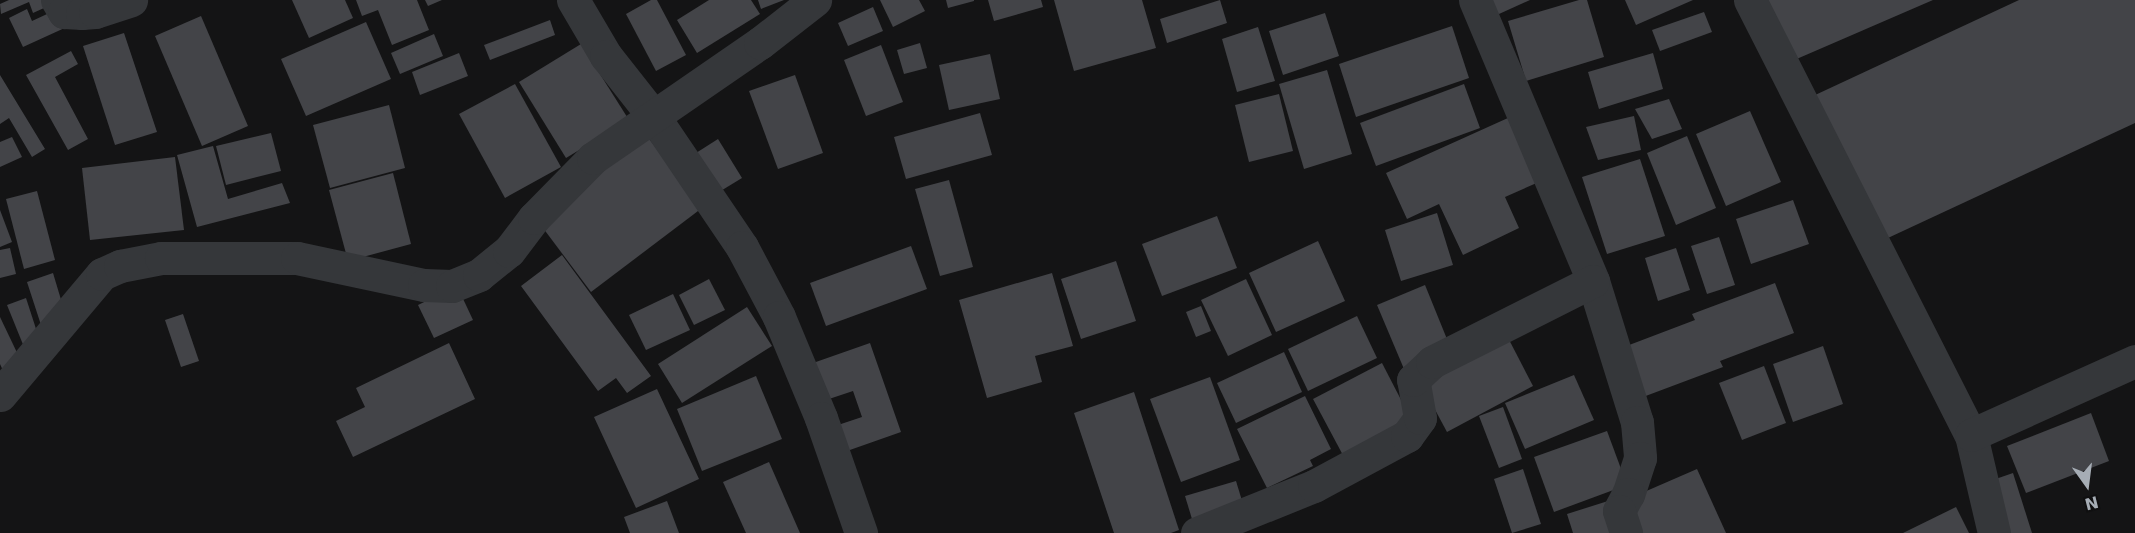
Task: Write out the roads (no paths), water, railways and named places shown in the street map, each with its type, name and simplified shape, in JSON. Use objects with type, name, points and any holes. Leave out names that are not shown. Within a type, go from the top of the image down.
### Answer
[{"type":"street","points":[[57,0],[64,12],[82,13],[130,0]]},
{"type":"street","points":[[573,0],[606,56],[654,117],[742,248],[779,317],[821,418],[861,533]]},
{"type":"street","points":[[0,396],[102,274],[120,266],[161,258],[297,258],[424,285],[452,286],[479,274],[509,251],[534,218],[593,158],[760,44],[815,0]]},
{"type":"street","points":[[1475,0],[1593,281],[1637,422],[1640,458],[1628,494],[1619,511],[1626,533]]},
{"type":"street","points":[[1750,0],[1971,435],[1994,533]]},
{"type":"street","points":[[1197,533],[1314,486],[1407,436],[1420,418],[1413,380],[1432,362],[1593,281]]},
{"type":"street","points":[[1971,435],[2135,361]]}]
